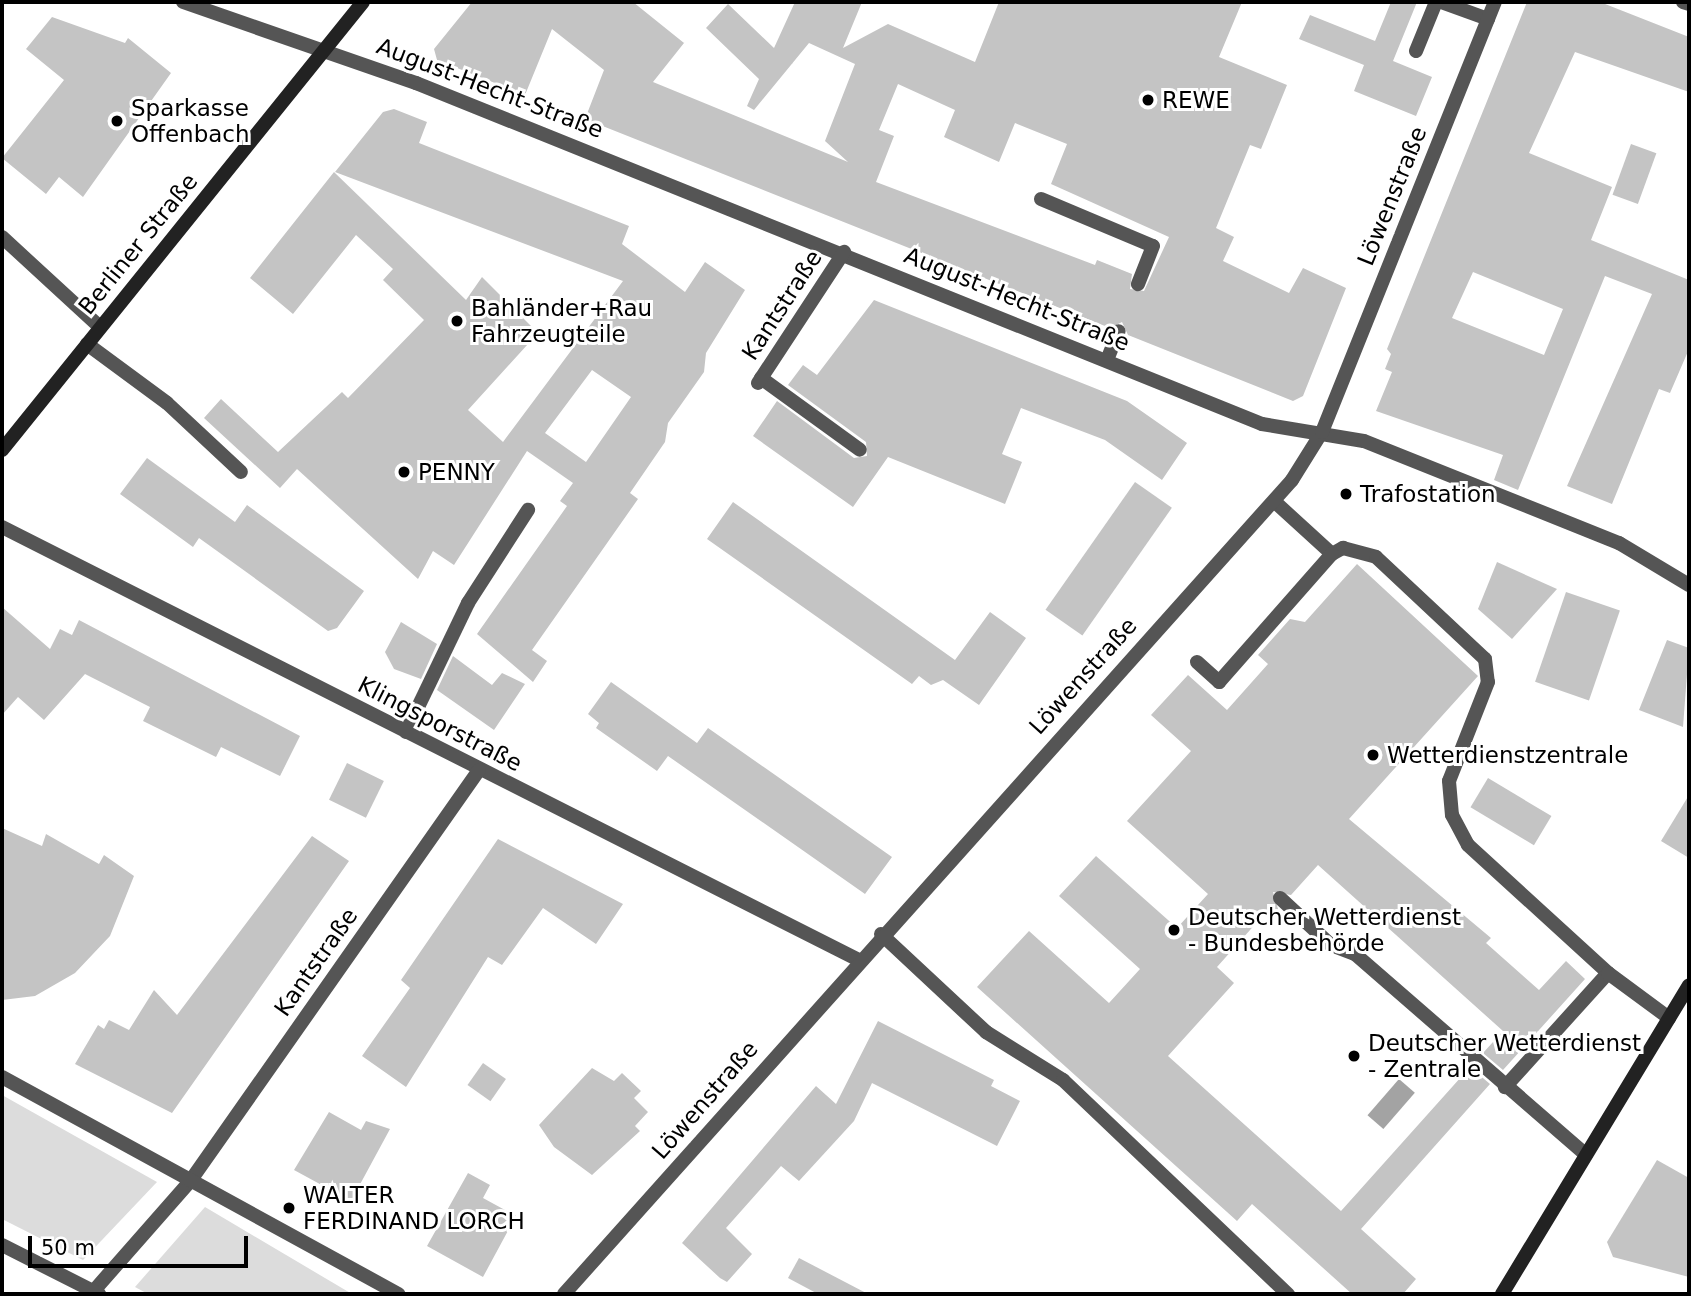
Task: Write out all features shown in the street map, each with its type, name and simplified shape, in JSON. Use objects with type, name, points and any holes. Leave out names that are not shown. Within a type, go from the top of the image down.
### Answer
[{"type":"main road","name":"Berliner Straße","points":[[2,450],[363,2]]},
{"type":"main road","points":[[1507,1293],[1586,1155],[1689,985]]},
{"type":"street","name":"August-Hecht-Straße","points":[[183,2],[325,49],[844,252],[1277,430],[1322,432],[1364,441],[1619,543],[1689,585]]},
{"type":"street","points":[[1416,51],[1438,2],[1488,19]]},
{"type":"street","name":"Löwenstraße","points":[[564,1294],[881,934],[1275,502],[1322,432],[1495,2]]},
{"type":"street","points":[[1683,2],[1689,4]]},
{"type":"street","points":[[1041,198],[1153,246],[1138,284]]},
{"type":"street","points":[[2,237],[100,327]]},
{"type":"street","name":"Kantstraße","points":[[844,252],[759,381],[860,450]]},
{"type":"street","points":[[1107,360],[1119,331]]},
{"type":"street","points":[[87,344],[167,403],[241,472]]},
{"type":"street","points":[[1275,502],[1332,554]]},
{"type":"street","points":[[406,733],[468,603],[528,510]]},
{"type":"street","name":"Klingsporstraße","points":[[2,527],[859,960]]},
{"type":"street","points":[[1197,662],[1219,682],[1332,554],[1343,548],[1376,557],[1485,659],[1488,682],[1449,781],[1452,815],[1468,845],[1608,973],[1669,1018]]},
{"type":"street","name":"Kantstraße","points":[[95,1293],[191,1180],[479,769]]},
{"type":"street","points":[[1280,898],[1331,944],[1355,954],[1586,1155]]},
{"type":"street","points":[[881,934],[986,1032],[1063,1080],[1288,1294]]},
{"type":"street","points":[[1505,1087],[1608,973]]},
{"type":"street","points":[[2,1077],[398,1294]]},
{"type":"street","points":[[2,1244],[95,1293]]},
{"type":"shaded area","points":[[1399,1079],[1415,1093],[1383,1129],[1368,1115]]},
{"type":"shaded area","points":[[2,1095],[157,1182],[83,1260],[2,1219]]},
{"type":"shaded area","points":[[205,1207],[352,1294],[148,1294],[135,1287]]},
{"type":"building","points":[[472,2],[633,2],[684,43],[653,82],[848,162],[825,141],[855,64],[809,43],[754,110],[747,106],[759,79],[706,28],[728,4],[774,48],[795,2],[862,2],[843,48],[888,24],[975,62],[999,2],[1242,2],[1219,57],[1287,85],[1261,149],[1250,145],[1216,228],[1234,237],[1223,261],[1289,293],[1303,268],[1346,288],[1303,396],[1293,401],[1128,335],[1122,322],[1110,328],[585,119],[604,70],[552,29],[525,95],[437,60],[434,49]],"holes":[[[898,84],[955,110],[944,137],[999,162],[1015,123],[1067,144],[1051,184],[1169,237],[1144,291],[1130,289],[1132,274],[1097,260],[1095,265],[876,182],[894,136],[879,130]]]},
{"type":"building","points":[[1391,2],[1417,2],[1393,61],[1432,77],[1416,116],[1354,91],[1364,65],[1299,39],[1310,15],[1375,41]]},
{"type":"building","points":[[1527,2],[1600,2],[1689,37],[1689,92],[1575,52],[1529,153],[1612,187],[1591,240],[1689,280],[1689,349],[1670,393],[1659,389],[1612,504],[1567,486],[1652,294],[1605,276],[1518,490],[1494,480],[1503,455],[1376,411],[1392,372],[1385,369],[1391,354],[1387,349]],"holes":[[[1473,272],[1563,309],[1544,355],[1452,318]]]},
{"type":"building","points":[[52,17],[125,43],[128,38],[171,73],[83,197],[59,177],[46,194],[2,158],[64,80],[26,49]]},
{"type":"building","points":[[394,109],[427,122],[419,143],[629,226],[622,244],[685,292],[705,262],[745,290],[706,353],[704,372],[668,423],[665,442],[630,493],[638,499],[532,650],[547,661],[533,682],[477,634],[567,506],[560,501],[573,483],[527,451],[454,565],[433,551],[418,579],[297,469],[280,488],[204,418],[221,399],[278,452],[342,392],[348,398],[424,320],[383,280],[393,269],[356,235],[293,314],[250,278],[334,172],[466,300],[482,277],[538,333],[468,410],[503,442],[623,281],[335,172],[383,112]],"holes":[[[592,370],[631,397],[586,462],[545,433]]]},
{"type":"building","points":[[1631,144],[1656,153],[1638,204],[1613,195]]},
{"type":"building","points":[[874,300],[1127,401],[1187,443],[1162,480],[1105,440],[1021,408],[1002,454],[1022,462],[1005,504],[888,457],[853,507],[753,436],[777,401],[854,458],[867,456],[866,442],[788,385],[803,365],[817,375]]},
{"type":"building","points":[[147,458],[235,522],[247,505],[364,591],[337,628],[328,631],[199,538],[193,547],[120,494]]},
{"type":"building","points":[[1135,482],[1172,508],[1082,636],[1046,610]]},
{"type":"building","points":[[733,502],[955,660],[990,612],[1026,638],[979,705],[943,680],[931,685],[919,676],[912,684],[707,539]]},
{"type":"building","points":[[1497,562],[1557,589],[1512,639],[1478,609]]},
{"type":"building","name":"Deutscher Wetterdienst - Bundesbehörde","points":[[1357,564],[1478,676],[1349,819],[1491,938],[1486,943],[1539,990],[1566,961],[1585,979],[1503,1070],[1483,1053],[1503,1031],[1318,865],[1291,895],[1273,892],[1278,909],[1272,915],[1267,911],[1217,967],[1234,983],[1168,1056],[1341,1211],[1470,1067],[1490,1084],[1361,1229],[1416,1279],[1403,1294],[1352,1294],[1252,1204],[1237,1221],[977,987],[1029,931],[1109,1003],[1140,969],[1059,896],[1096,856],[1177,928],[1208,894],[1127,821],[1191,751],[1151,715],[1188,675],[1227,710],[1268,664],[1258,655],[1290,619],[1305,622]]},
{"type":"building","points":[[1566,592],[1620,611],[1589,700],[1535,682]]},
{"type":"building","points":[[2,607],[50,649],[60,629],[72,635],[79,620],[300,736],[280,776],[221,747],[216,757],[143,721],[150,707],[85,674],[44,720],[18,697],[2,715]]},
{"type":"building","points":[[401,622],[437,644],[421,679],[394,669],[385,652]]},
{"type":"building","points":[[1667,640],[1689,648],[1683,727],[1639,710]]},
{"type":"building","points":[[453,656],[492,685],[502,673],[525,684],[494,730],[437,690]]},
{"type":"building","points":[[611,682],[697,743],[708,728],[892,857],[865,894],[668,756],[657,771],[596,728],[599,723],[588,714]]},
{"type":"building","points":[[347,763],[384,781],[366,818],[329,800]]},
{"type":"building","points":[[1488,778],[1551,816],[1534,845],[1470,807]]},
{"type":"building","points":[[1689,795],[1689,858],[1661,841]]},
{"type":"building","points":[[2,828],[42,846],[46,834],[99,864],[104,855],[134,876],[110,936],[75,973],[35,996],[2,1000]]},
{"type":"building","points":[[312,836],[349,861],[172,1113],[75,1064],[98,1025],[104,1029],[109,1020],[129,1030],[154,990],[177,1015]]},
{"type":"building","points":[[498,839],[623,904],[596,944],[543,908],[502,965],[488,957],[406,1087],[362,1056],[410,988],[401,980]]},
{"type":"building","points":[[878,1021],[994,1080],[991,1086],[1020,1101],[997,1146],[872,1083],[854,1121],[799,1181],[781,1166],[726,1228],[752,1254],[727,1282],[720,1278],[682,1243],[816,1086],[836,1104]]},
{"type":"building","points":[[483,1063],[506,1079],[490,1101],[468,1085]]},
{"type":"building","points":[[592,1068],[614,1081],[622,1073],[641,1091],[634,1098],[648,1112],[635,1126],[640,1131],[592,1175],[554,1147],[539,1125]]},
{"type":"building","points":[[329,1112],[361,1130],[366,1121],[390,1129],[351,1201],[294,1170]]},
{"type":"building","points":[[1657,1160],[1689,1178],[1689,1277],[1613,1257],[1607,1242]]},
{"type":"building","points":[[468,1173],[490,1185],[483,1198],[516,1216],[483,1277],[427,1246]]},
{"type":"building","points":[[799,1258],[868,1294],[818,1294],[788,1278]]},
{"type":"place","name":"REWE","points":[[1148,100]]},
{"type":"place","name":"Sparkasse Offenbach","points":[[117,121]]},
{"type":"place","name":"Bahländer+Rau Fahrzeugteile","points":[[457,321]]},
{"type":"place","name":"PENNY","points":[[404,472]]},
{"type":"place","name":"Trafostation","points":[[1346,494]]},
{"type":"place","name":"Wetterdienstzentrale","points":[[1373,755]]},
{"type":"place","name":"Deutscher Wetterdienst - Bundesbehörde","points":[[1174,930]]},
{"type":"place","name":"Deutscher Wetterdienst - Zentrale","points":[[1354,1056]]},
{"type":"place","name":"WALTER FERDINAND LORCH","points":[[289,1208]]}]
